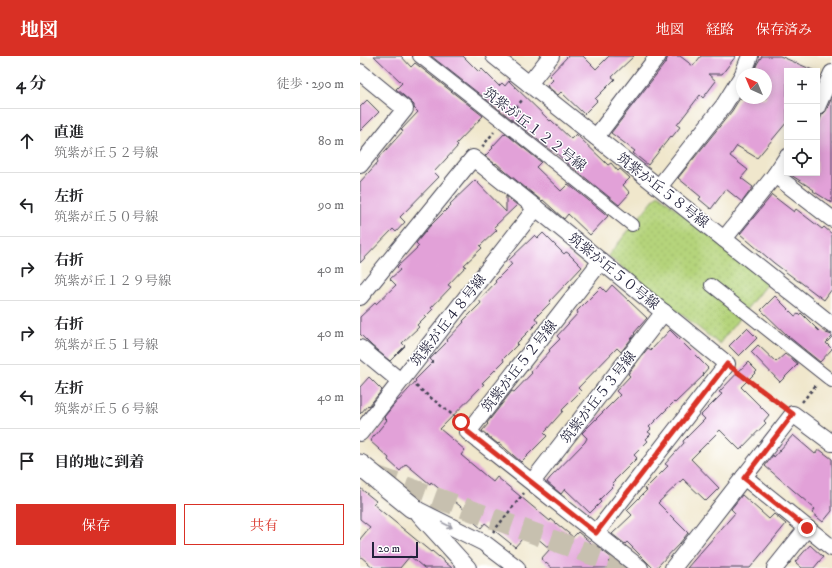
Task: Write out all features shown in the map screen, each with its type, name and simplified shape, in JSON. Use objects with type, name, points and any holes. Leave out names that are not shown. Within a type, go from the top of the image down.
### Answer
[{"type":"street","name":"筑紫が丘１２２号線","points":[[419,56],[632,225]]},
{"type":"street","name":"筑紫が丘５８号線","points":[[494,56],[832,325]]},
{"type":"street","points":[[529,84],[551,56]]},
{"type":"street","points":[[596,137],[658,56]]},
{"type":"street","points":[[746,68],[750,56]]},
{"type":"street","points":[[360,72],[405,109],[360,165]]},
{"type":"street","points":[[818,104],[832,73]]},
{"type":"street","points":[[659,187],[724,105],[736,86]]},
{"type":"street","name":"筑紫が丘５０号線","points":[[360,297],[473,158],[727,364]]},
{"type":"street","points":[[724,239],[784,162]]},
{"type":"street","points":[[775,175],[832,219]]},
{"type":"street","name":"筑紫が丘４８号線","points":[[360,433],[536,208]]},
{"type":"street","name":"筑紫が丘５２号線","points":[[468,432],[601,261]]},
{"type":"street","points":[[711,286],[828,378]]},
{"type":"street","name":"筑紫が丘５３号線","points":[[532,482],[664,312]]},
{"type":"street","points":[[360,348],[400,381]]},
{"type":"street","points":[[596,533],[727,364]]},
{"type":"street","points":[[673,568],[793,414],[832,443]]},
{"type":"street","points":[[468,432],[640,568]]},
{"type":"street","points":[[360,464],[412,507],[468,568]]},
{"type":"street","points":[[744,478],[832,548]]},
{"type":"street","points":[[412,507],[484,543],[517,568]]},
{"type":"street","points":[[775,568],[807,528]]},
{"type":"path","points":[[727,364],[793,414],[828,378]]},
{"type":"path","points":[[400,381],[412,383],[461,422],[468,432]]},
{"type":"path","points":[[484,543],[532,482]]},
{"type":"green space","points":[[658,194],[768,282],[719,344],[608,256]]},
{"type":"building","points":[[374,56],[401,56],[411,67],[415,63],[483,116],[456,144],[458,146],[434,172],[439,177],[400,217],[405,222],[396,232],[393,229],[360,263],[360,182],[403,131],[401,130],[418,112],[414,108],[414,105],[396,89],[402,83]]},
{"type":"building","points":[[431,56],[463,56],[479,72],[482,69],[499,86],[502,83],[505,86],[509,81],[550,121],[551,120],[571,139],[576,134],[608,165],[611,163],[618,171],[620,169],[630,178],[623,185],[630,193],[619,205],[553,150],[552,151]]},
{"type":"building","points":[[568,56],[583,56],[596,69],[609,56],[634,56],[612,77],[615,79],[595,99],[597,101],[584,114],[561,92],[558,95],[547,86],[553,80],[549,76]]},
{"type":"building","points":[[668,56],[680,56],[693,66],[701,56],[736,56],[722,74],[708,74],[716,81],[703,98],[700,95],[677,125],[680,127],[648,165],[633,153],[635,151],[611,133],[666,62]]},
{"type":"building","points":[[762,56],[780,56],[808,68],[784,68],[784,126],[757,158],[737,146],[730,156],[748,170],[741,178],[753,187],[742,202],[726,189],[711,209],[699,199],[701,197],[678,178],[736,104],[772,104],[772,68],[755,68]]},
{"type":"building","points":[[832,97],[832,203],[793,176],[820,176],[820,120],[826,111]]},
{"type":"building","points":[[367,100],[379,112],[360,131],[360,107]]},
{"type":"building","points":[[505,133],[541,162],[536,167],[561,191],[568,184],[608,216],[590,235],[568,214],[564,219],[543,200],[542,201],[496,163],[495,164],[485,156]]},
{"type":"building","points":[[475,180],[506,212],[506,196],[517,205],[494,227],[497,230],[480,246],[482,248],[464,265],[466,266],[448,285],[451,287],[431,308],[433,309],[417,325],[419,327],[402,343],[405,346],[390,361],[360,334],[360,317],[396,285],[390,279],[400,270],[397,267],[419,246],[416,243],[430,226]]},
{"type":"building","points":[[772,195],[794,212],[796,209],[822,229],[824,227],[832,234],[832,289],[824,300],[774,263],[740,234]]},
{"type":"building","points":[[543,233],[564,254],[566,252],[568,253],[582,267],[535,318],[538,322],[503,359],[504,361],[482,383],[484,384],[440,429],[465,450],[461,455],[493,482],[497,477],[550,521],[551,519],[573,537],[578,532],[598,549],[599,548],[612,558],[608,562],[615,568],[552,568],[541,559],[550,549],[529,531],[515,547],[485,523],[481,528],[464,514],[466,511],[431,482],[430,484],[406,464],[400,471],[388,460],[389,458],[370,441],[387,420],[384,417],[416,381],[415,380],[433,362],[430,359],[481,303],[479,300],[512,264],[509,260],[535,235],[538,238]]},
{"type":"building","points":[[612,285],[647,318],[634,333],[635,334],[621,352],[617,348],[578,388],[581,391],[562,410],[563,411],[544,433],[547,436],[521,462],[482,431],[512,391],[514,392],[532,373],[531,372],[550,351],[549,350],[560,339],[557,336],[578,313],[577,311],[601,287],[606,292]]},
{"type":"building","points":[[775,296],[795,316],[801,313],[819,331],[821,329],[832,335],[826,343],[832,349],[820,362],[789,337],[761,310]]},
{"type":"building","points":[[747,328],[757,338],[739,356],[729,346]]},
{"type":"building","points":[[670,330],[708,368],[703,374],[704,375],[649,427],[651,429],[648,432],[651,434],[646,439],[648,441],[634,455],[637,458],[612,483],[614,485],[599,500],[601,502],[590,513],[565,489],[561,494],[547,482],[585,442],[587,438],[582,433],[620,395],[616,391],[630,376],[628,374],[648,348],[651,350]]},
{"type":"building","points":[[758,345],[776,362],[785,354],[798,364],[780,382],[751,352]]},
{"type":"building","points":[[748,362],[757,371],[741,387],[769,415],[764,421],[766,423],[740,450],[720,430],[691,459],[719,488],[706,501],[683,479],[658,503],[688,533],[656,568],[653,568],[627,542],[625,544],[612,534],[632,515],[627,510],[668,466],[665,464],[684,443],[683,441],[705,419],[701,415],[722,394],[719,392]]},
{"type":"building","points":[[369,377],[382,390],[369,406],[368,405],[360,414],[360,387]]},
{"type":"building","points":[[793,435],[815,454],[819,449],[832,459],[832,511],[823,522],[812,513],[815,509],[765,466],[773,455],[774,457]]},
{"type":"building","points":[[360,488],[376,501],[373,504],[452,568],[424,568],[410,556],[400,568],[374,568],[360,556],[360,539],[370,527],[360,519]]},
{"type":"building","points":[[742,495],[769,519],[774,514],[786,524],[750,568],[687,568],[735,513],[731,509]]},
{"type":"building","points":[[810,545],[823,557],[814,568],[802,568],[795,562]]},
{"type":"tunnel","points":[[376,476],[629,568]]},
{"type":"route","points":[[461,422],[468,432],[596,533],[727,364],[793,414],[744,478],[807,528]]}]
